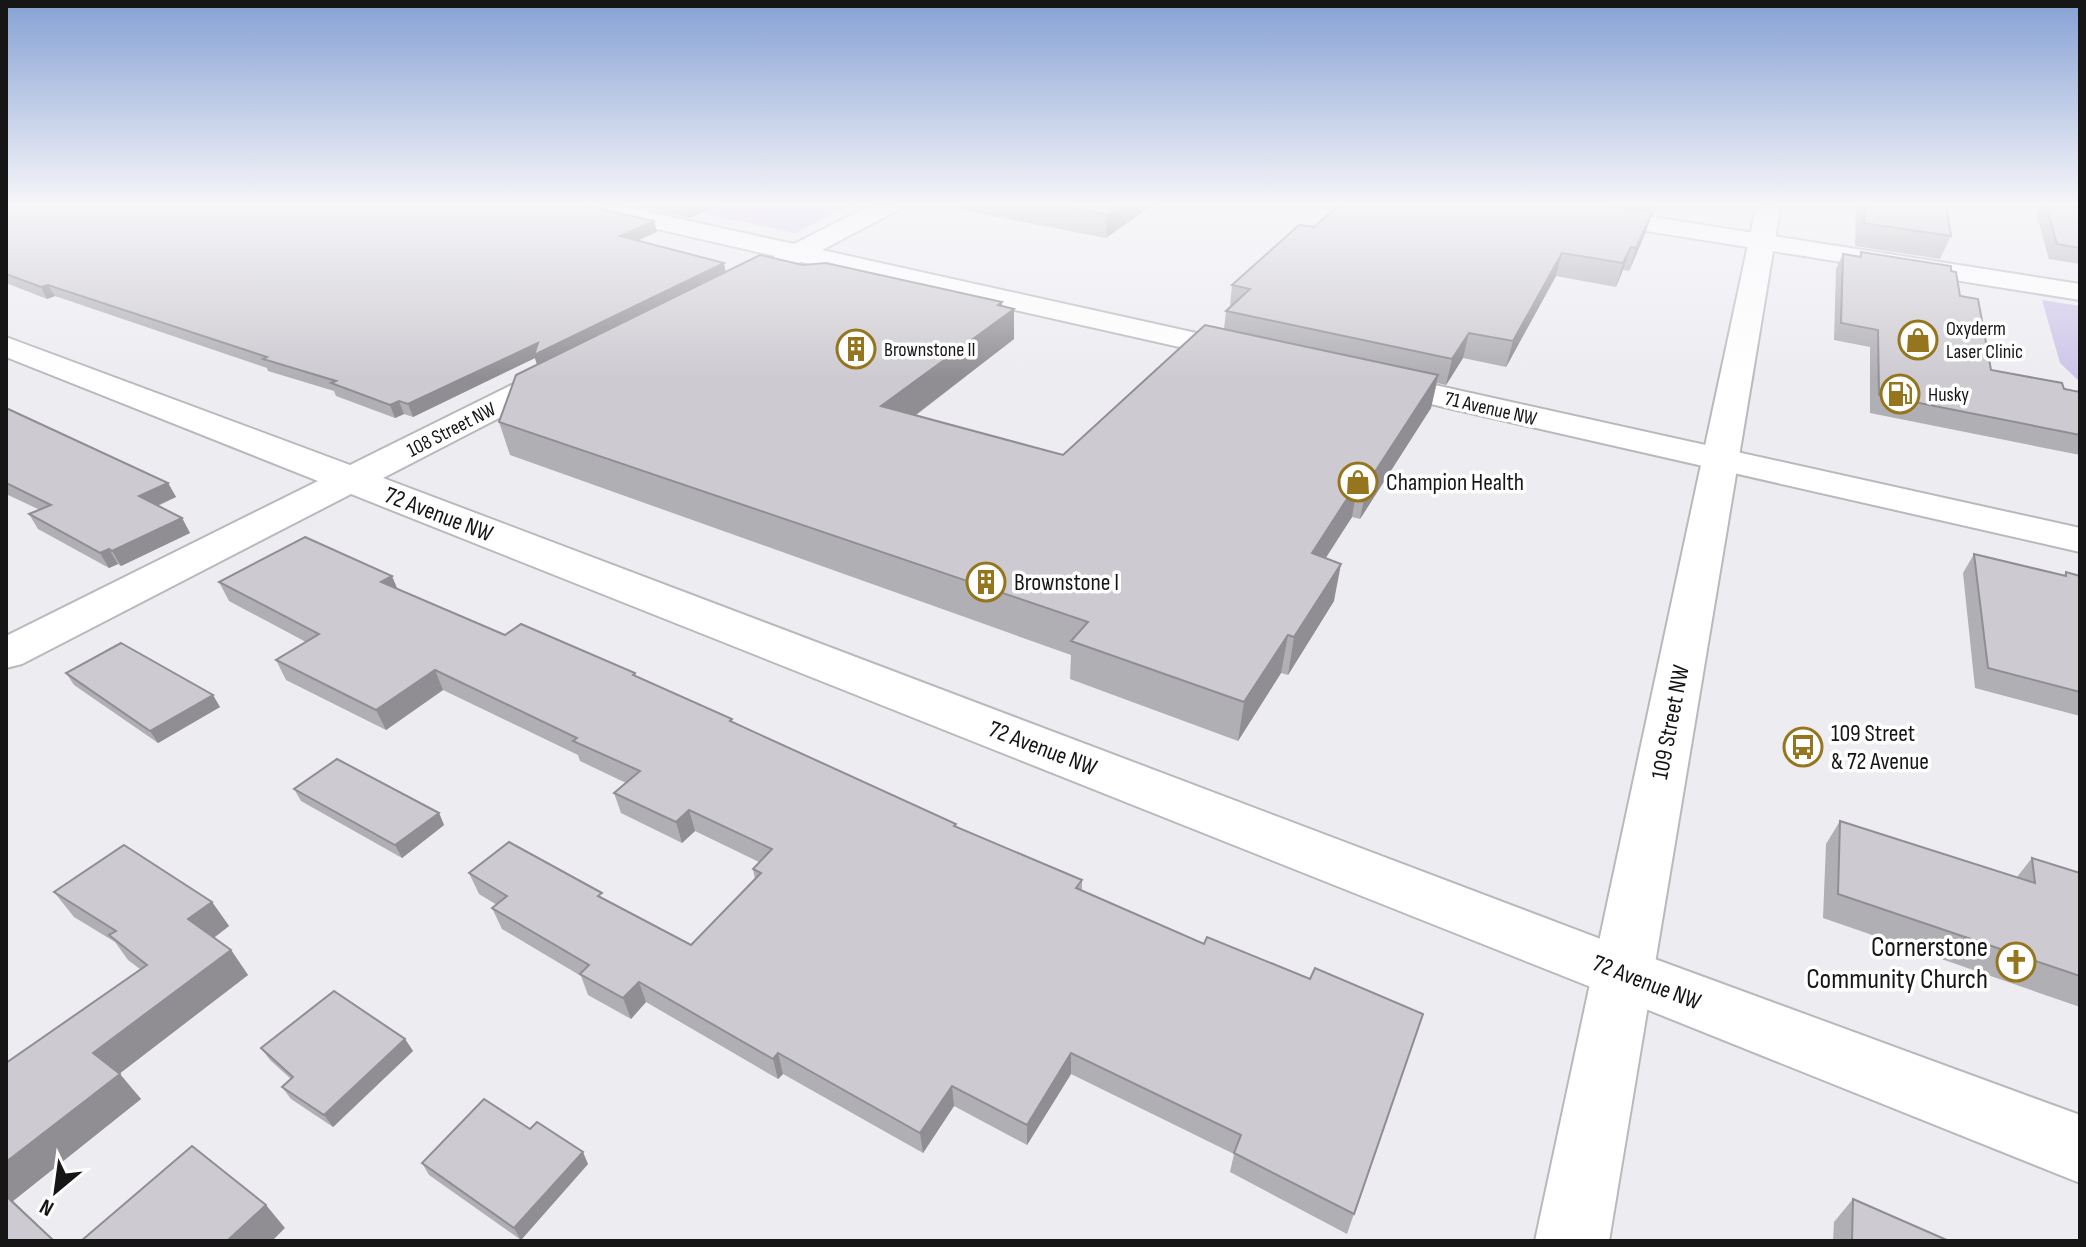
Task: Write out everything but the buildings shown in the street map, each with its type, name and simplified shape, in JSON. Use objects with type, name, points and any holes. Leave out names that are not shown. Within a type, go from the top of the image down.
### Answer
[{"type":"street","points":[[747,279],[781,261]]},
{"type":"street","points":[[834,261],[1273,359]]},
{"type":"street","name":"109 Street NW","points":[[1572,1241],[1759,261]]},
{"type":"street","points":[[1940,261],[2080,292]]},
{"type":"street","name":"72 Avenue NW","points":[[6,346],[2080,1149]]},
{"type":"street","name":"108 Street NW","points":[[6,654],[584,362]]},
{"type":"street","name":"71 Avenue NW","points":[[1351,377],[2080,540]]},
{"type":"shaded area","points":[[2042,300],[2080,306],[2080,382],[2060,363]]},
{"type":"place","name":"Oxyderm Laser Clinic","points":[[1918,340]]},
{"type":"place","name":"Brownstone II","points":[[856,349]]},
{"type":"place","name":"Husky","points":[[1900,394]]},
{"type":"place","name":"Champion Health","points":[[1358,482]]},
{"type":"place","name":"Brownstone I","points":[[986,582]]},
{"type":"place","name":"109 Street & 72 Avenue","points":[[1803,747]]},
{"type":"place","name":"Cornerstone Community Church","points":[[2016,962]]}]
